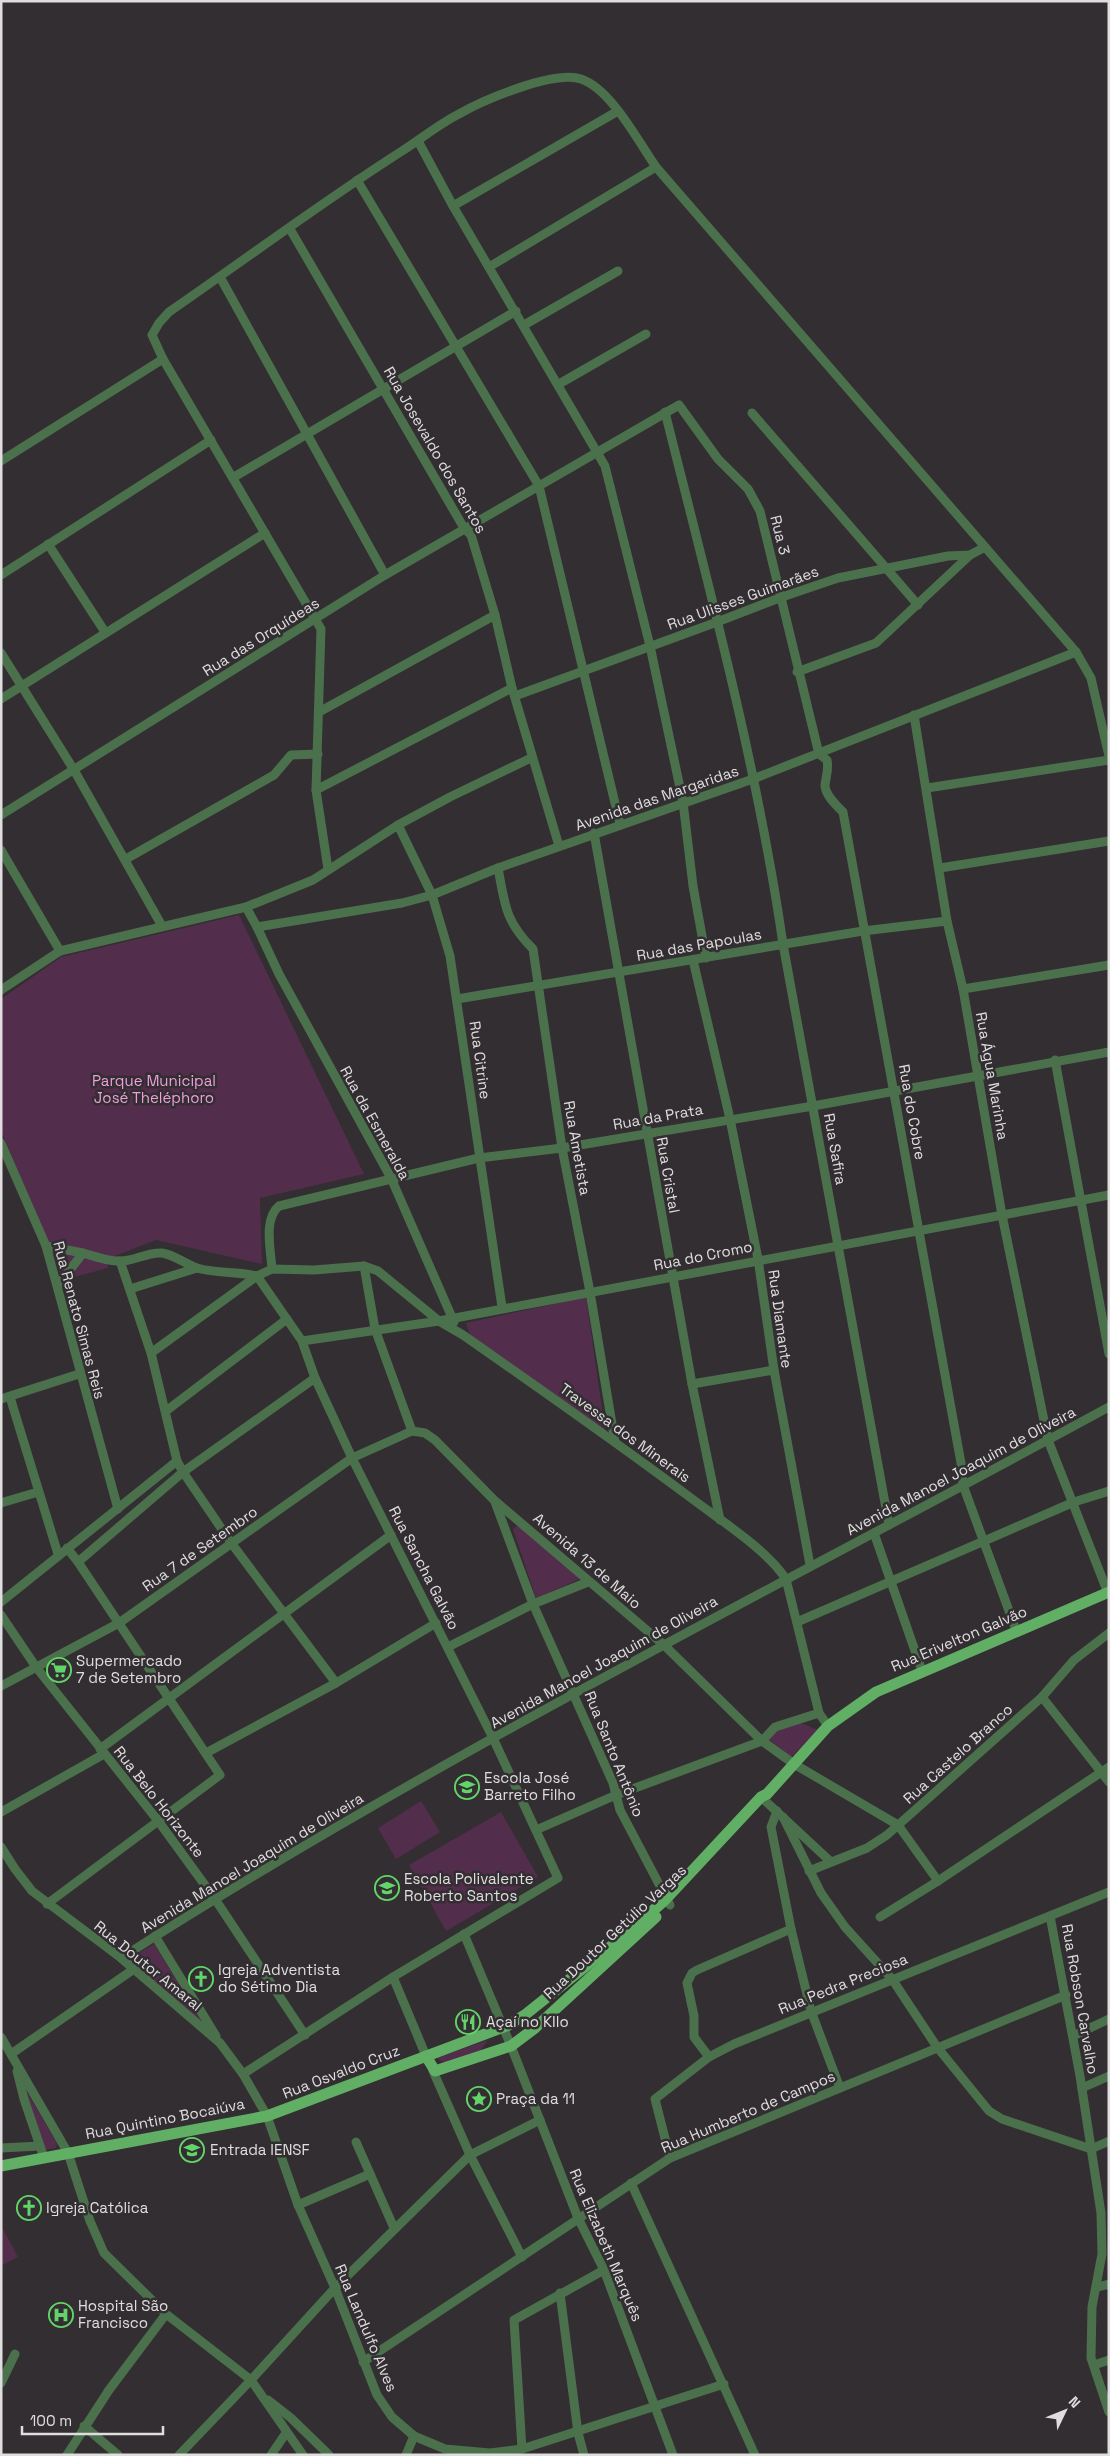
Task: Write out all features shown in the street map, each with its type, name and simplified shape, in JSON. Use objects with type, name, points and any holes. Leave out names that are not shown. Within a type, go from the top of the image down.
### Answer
[{"type":"main road","name":"Rua Erivelton Galvão","points":[[828,1726],[876,1692],[1016,1630],[1108,1593]]},
{"type":"main road","name":"Rua Doutor Getúlio Vargas","points":[[436,2070],[511,2046],[598,1972],[667,1902],[828,1726]]},
{"type":"main road","name":"Rua Doutor Getúlio Vargas","points":[[429,2055],[488,2034],[526,2014],[667,1902]]},
{"type":"main road","points":[[488,2034],[494,2051]]},
{"type":"main road","points":[[429,2055],[436,2070]]},
{"type":"main road","name":"Rua Osvaldo Cruz","points":[[267,2116],[429,2055]]},
{"type":"main road","name":"Rua Quintino Bocaiúva","points":[[1,2166],[267,2116]]},
{"type":"street","points":[[328,869],[316,790],[321,629],[317,619],[164,359],[152,335],[159,323],[169,312],[357,180],[457,114],[484,100],[555,78],[569,77],[586,82],[604,96],[618,111],[656,167],[1076,652],[1091,678],[1109,756]]},
{"type":"street","points":[[453,206],[618,111]]},
{"type":"street","points":[[418,141],[453,206],[559,384],[605,466],[650,646],[683,802],[693,886],[706,958]]},
{"type":"street","points":[[489,267],[656,167]]},
{"type":"street","points":[[357,180],[539,486],[620,824]]},
{"type":"street","name":"Rua Josevaldo dos Santos","points":[[290,228],[464,528],[471,535],[495,615],[531,758],[559,846]]},
{"type":"street","points":[[524,325],[618,271]]},
{"type":"street","points":[[220,277],[385,575]]},
{"type":"street","points":[[234,477],[516,311]]},
{"type":"street","points":[[559,384],[646,334]]},
{"type":"street","points":[[1,462],[164,359]]},
{"type":"street","name":"Rua das Orquídeas","points":[[1,815],[385,575],[679,405]]},
{"type":"street","name":"Rua 3","points":[[679,405],[718,459],[754,498],[760,511],[819,754]]},
{"type":"street","name":"Rua Safira","points":[[665,412],[718,622],[773,875],[783,944],[889,1525]]},
{"type":"street","points":[[752,413],[918,605]]},
{"type":"street","points":[[1,575],[212,440]]},
{"type":"street","points":[[1,699],[265,533]]},
{"type":"street","points":[[48,544],[105,632]]},
{"type":"street","name":"Rua Ulisses Guimarães","points":[[316,790],[513,692],[583,671],[838,578],[887,570],[948,556],[970,555],[986,547]]},
{"type":"street","points":[[798,672],[876,643],[970,555]]},
{"type":"street","points":[[319,712],[495,615]]},
{"type":"street","name":"Avenida das Margaridas","points":[[257,927],[402,903],[432,895],[498,868],[753,779],[1076,652]]},
{"type":"street","points":[[1,653],[74,770],[126,859],[162,926]]},
{"type":"street","name":"Rua Água Marinha","points":[[914,715],[947,921],[963,989],[1002,1215],[1048,1440],[1074,1502],[1108,1593]]},
{"type":"street","points":[[126,859],[274,775],[290,755],[318,754]]},
{"type":"street","name":"Rua do Cobre","points":[[819,754],[828,760],[829,770],[825,786],[829,796],[843,812],[863,932],[920,1232],[961,1463],[963,1485],[1016,1630]]},
{"type":"street","points":[[1,990],[60,950],[246,907],[313,880],[398,826],[450,796],[531,758]]},
{"type":"street","points":[[927,788],[1109,760]]},
{"type":"street","name":"Rua Citrine","points":[[398,826],[432,895],[450,956],[502,1307]]},
{"type":"street","name":"Rua Cristal","points":[[594,834],[692,1384],[720,1520]]},
{"type":"street","points":[[940,868],[1109,841]]},
{"type":"street","points":[[1,850],[60,950]]},
{"type":"street","name":"Rua Ametista","points":[[498,868],[506,913],[518,934],[533,949],[562,1148],[590,1292],[615,1442]]},
{"type":"street","points":[[246,907],[257,927]]},
{"type":"street","name":"Rua das Papoulas","points":[[457,999],[783,944],[947,921]]},
{"type":"street","name":"Rua da Esmeralda","points":[[257,927],[279,974],[390,1178],[451,1317],[463,1335]]},
{"type":"street","name":"Rua Diamante","points":[[693,960],[730,1119],[758,1259],[774,1370],[810,1565]]},
{"type":"street","points":[[963,989],[1109,965]]},
{"type":"street","name":"Rua da Prata","points":[[272,1270],[270,1219],[274,1210],[279,1206],[479,1158],[562,1148],[814,1106],[1056,1060],[1109,1052]]},
{"type":"street","points":[[1056,1060],[1079,1200],[1109,1354]]},
{"type":"street","name":"Rua Renato Simas Reis","points":[[1,1143],[46,1246],[58,1285],[79,1374],[118,1509]]},
{"type":"street","name":"Rua do Cromo","points":[[302,1340],[439,1320],[838,1244],[920,1232],[1109,1195]]},
{"type":"street","points":[[46,1246],[120,1261],[147,1254],[160,1253],[170,1255],[196,1268],[220,1272],[242,1272],[257,1276]]},
{"type":"street","points":[[58,1285],[83,1253]]},
{"type":"street","points":[[120,1261],[151,1353],[177,1461],[232,1544],[336,1682]]},
{"type":"street","points":[[151,1353],[257,1276],[272,1270],[314,1270],[364,1266],[375,1329],[412,1431]]},
{"type":"street","name":"Travessa dos Minerais","points":[[364,1266],[378,1271],[439,1320],[615,1442],[720,1520],[777,1566],[786,1579]]},
{"type":"street","points":[[130,1289],[196,1268]]},
{"type":"street","name":"Rua Sancha Galvão","points":[[257,1276],[302,1340],[315,1378],[352,1458],[448,1646],[558,1878],[464,1934]]},
{"type":"street","points":[[166,1411],[287,1319]]},
{"type":"street","points":[[692,1384],[774,1370]]},
{"type":"street","points":[[58,1554],[6,1398],[79,1374]]},
{"type":"street","points":[[78,1562],[183,1472],[315,1378]]},
{"type":"street","name":"Avenida Manoel Joaquim de Oliveira","points":[[121,1958],[215,1899],[493,1738],[810,1565],[874,1533],[1109,1407]]},
{"type":"street","name":"Rua 7 de Setembro","points":[[1,1686],[118,1623],[352,1458],[412,1431]]},
{"type":"street","name":"Avenida 13 de Maio","points":[[412,1431],[425,1433],[435,1440],[494,1500],[664,1645],[762,1741],[794,1764],[898,1825]]},
{"type":"street","points":[[1,1602],[58,1554],[177,1461]]},
{"type":"street","points":[[797,1622],[890,1580],[984,1543],[1074,1502],[1109,1491]]},
{"type":"street","points":[[1,1503],[38,1492]]},
{"type":"street","name":"Rua Santo Antônio","points":[[494,1500],[533,1604],[574,1694],[616,1795],[620,1810],[667,1902]]},
{"type":"street","points":[[874,1533],[922,1671]]},
{"type":"street","points":[[1,1812],[102,1751],[169,1699],[391,1535]]},
{"type":"street","points":[[47,1904],[220,1775],[78,1562],[66,1548]]},
{"type":"street","points":[[786,1579],[819,1713],[828,1726]]},
{"type":"street","points":[[448,1646],[533,1604],[588,1582]]},
{"type":"street","name":"Rua Belo Horizonte","points":[[1,1615],[36,1667],[159,1822],[215,1899],[305,2035]]},
{"type":"street","points":[[206,1753],[336,1682],[436,1623]]},
{"type":"street","name":"Rua Castelo Branco","points":[[809,1871],[866,1848],[887,1835],[1042,1697],[1074,1660],[1109,1633]]},
{"type":"street","points":[[1042,1697],[1105,1769],[1109,1782]]},
{"type":"street","points":[[536,1830],[616,1795],[762,1741],[775,1727],[819,1713]]},
{"type":"street","points":[[880,1917],[938,1881],[1105,1769]]},
{"type":"street","points":[[765,1797],[780,1814],[831,1862]]},
{"type":"street","points":[[780,1814],[821,1893],[845,1927],[892,1979],[937,2047],[989,2111],[1002,2118],[1091,2149],[1109,2142]]},
{"type":"street","points":[[780,1814],[771,1827],[791,1929],[811,2011],[840,2088]]},
{"type":"street","points":[[898,1825],[938,1881]]},
{"type":"street","name":"Rua Doutor Amaral","points":[[1,1847],[23,1881],[47,1904],[121,1958],[220,2043],[244,2074],[267,2116]]},
{"type":"street","name":"Rua Pedra Preciosa","points":[[670,2158],[655,2099],[709,2057],[734,2044],[811,2011],[1109,1892]]},
{"type":"street","name":"Rua Robson Carvalho","points":[[1050,1916],[1066,1995],[1091,2149],[1105,2211],[1098,2287],[1092,2307],[1091,2358],[1109,2412]]},
{"type":"street","points":[[709,2057],[694,2037],[694,2016],[687,1987],[692,1973],[791,1929]]},
{"type":"street","points":[[244,2074],[393,1977],[464,1934]]},
{"type":"street","name":"Rua Elizabeth Marquês","points":[[464,1934],[511,2046],[578,2218],[604,2270],[673,2455]]},
{"type":"street","points":[[155,1936],[220,2043]]},
{"type":"street","points":[[6,2048],[134,1970]]},
{"type":"street","points":[[393,1977],[429,2055]]},
{"type":"street","name":"Rua Humberto de Campos","points":[[363,2362],[670,2158],[1066,1995]]},
{"type":"street","points":[[1073,2036],[1109,2019]]},
{"type":"street","points":[[1,2037],[68,2152],[99,2244],[114,2264],[166,2314],[251,2380],[303,2455]]},
{"type":"street","points":[[16,2064],[24,2099],[44,2158]]},
{"type":"street","points":[[436,2070],[470,2155],[522,2257]]},
{"type":"street","points":[[1082,2088],[1109,2076]]},
{"type":"street","name":"Rua Landulfo Alves","points":[[267,2116],[298,2205],[335,2288],[363,2362],[382,2403],[392,2417],[414,2436],[446,2449],[490,2454],[522,2449],[578,2433],[724,2384]]},
{"type":"street","points":[[179,2455],[335,2288],[470,2155],[540,2120]]},
{"type":"street","points":[[356,2142],[394,2228]]},
{"type":"street","points":[[1,2148],[40,2146]]},
{"type":"street","points":[[298,2205],[370,2174]]},
{"type":"street","points":[[630,2183],[724,2384],[754,2455]]},
{"type":"street","points":[[522,2449],[514,2320],[604,2270]]},
{"type":"street","points":[[1098,2287],[1109,2284]]},
{"type":"street","points":[[560,2293],[578,2433],[584,2455]]},
{"type":"street","points":[[67,2455],[84,2426],[166,2314]]},
{"type":"street","points":[[1,2382],[15,2354]]},
{"type":"street","points":[[1094,2365],[1109,2360]]},
{"type":"street","points":[[264,2397],[291,2418],[329,2455]]},
{"type":"street","points":[[84,2426],[118,2455]]},
{"type":"street","points":[[271,2455],[286,2433]]},
{"type":"street","points":[[406,2455],[414,2436]]},
{"type":"green space","name":"Parque Municipal José Theléphoro","points":[[239,915],[364,1174],[260,1198],[262,1264],[156,1240],[107,1259],[108,1268],[63,1280],[1,1130],[1,999],[61,957]]},
{"type":"green space","points":[[586,1297],[605,1430],[470,1335],[466,1323]]},
{"type":"green space","points":[[518,1525],[580,1579],[536,1598],[513,1529]]},
{"type":"green space","points":[[801,1723],[818,1730],[791,1757],[767,1738],[786,1725]]},
{"type":"green space","points":[[421,1801],[440,1832],[396,1859],[378,1828]]},
{"type":"green space","points":[[501,1812],[538,1877],[446,1931],[409,1865]]},
{"type":"green space","points":[[154,1944],[204,2025],[127,1960]]},
{"type":"green space","points":[[488,2040],[481,2050],[445,2063],[436,2058]]},
{"type":"green space","points":[[21,2082],[57,2144],[56,2148],[46,2150],[39,2137]]},
{"type":"green space","points":[[1,2225],[18,2257],[1,2266]]},
{"type":"place","name":"Supermercado 7 de Setembro","points":[[59,1670]]},
{"type":"place","name":"Escola José Barreto Filho","points":[[467,1787]]},
{"type":"place","name":"Escola Polivalente Roberto Santos","points":[[387,1888]]},
{"type":"place","name":"Igreja Adventista do Sétimo Dia","points":[[201,1979]]},
{"type":"place","name":"Açaí no KIlo","points":[[468,2022]]},
{"type":"place","name":"Praça da 11","points":[[479,2099]]},
{"type":"place","name":"Entrada IENSF","points":[[192,2150]]},
{"type":"place","name":"Igreja Católica","points":[[29,2208]]},
{"type":"place","name":"Hospital São Francisco","points":[[61,2315]]}]
